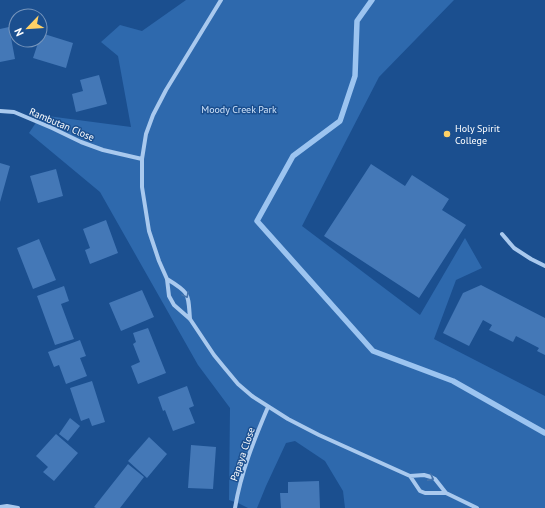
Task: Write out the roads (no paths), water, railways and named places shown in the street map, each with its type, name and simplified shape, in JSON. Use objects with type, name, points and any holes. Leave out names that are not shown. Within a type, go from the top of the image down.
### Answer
[{"type":"street","points":[[221,0],[188,53],[153,115],[146,134],[142,159],[142,187],[150,231],[159,261],[167,279],[171,301],[190,319],[214,355],[238,384],[252,396],[288,419],[319,435],[410,476],[431,476],[436,479],[446,493]]},
{"type":"street","name":"Rambutan Close","points":[[0,111],[14,112],[104,150],[142,159]]},
{"type":"street","points":[[502,234],[514,248],[545,266]]},
{"type":"street","points":[[167,279],[184,289],[187,294],[189,300],[190,319]]},
{"type":"street","name":"Papaya Close","points":[[235,508],[243,471],[268,407]]},
{"type":"street","points":[[410,476],[420,491],[425,493],[446,493],[478,508]]},
{"type":"street","points":[[0,507],[7,506],[18,508]]},
{"type":"waterway","points":[[372,0],[357,21],[355,76],[340,121],[293,156],[257,221],[373,351],[453,381],[545,433]]},
{"type":"place","name":"Holy Spirit College","points":[[447,134]]},
{"type":"park label","name":"Moody Creek Park","points":[[239,109]]}]
